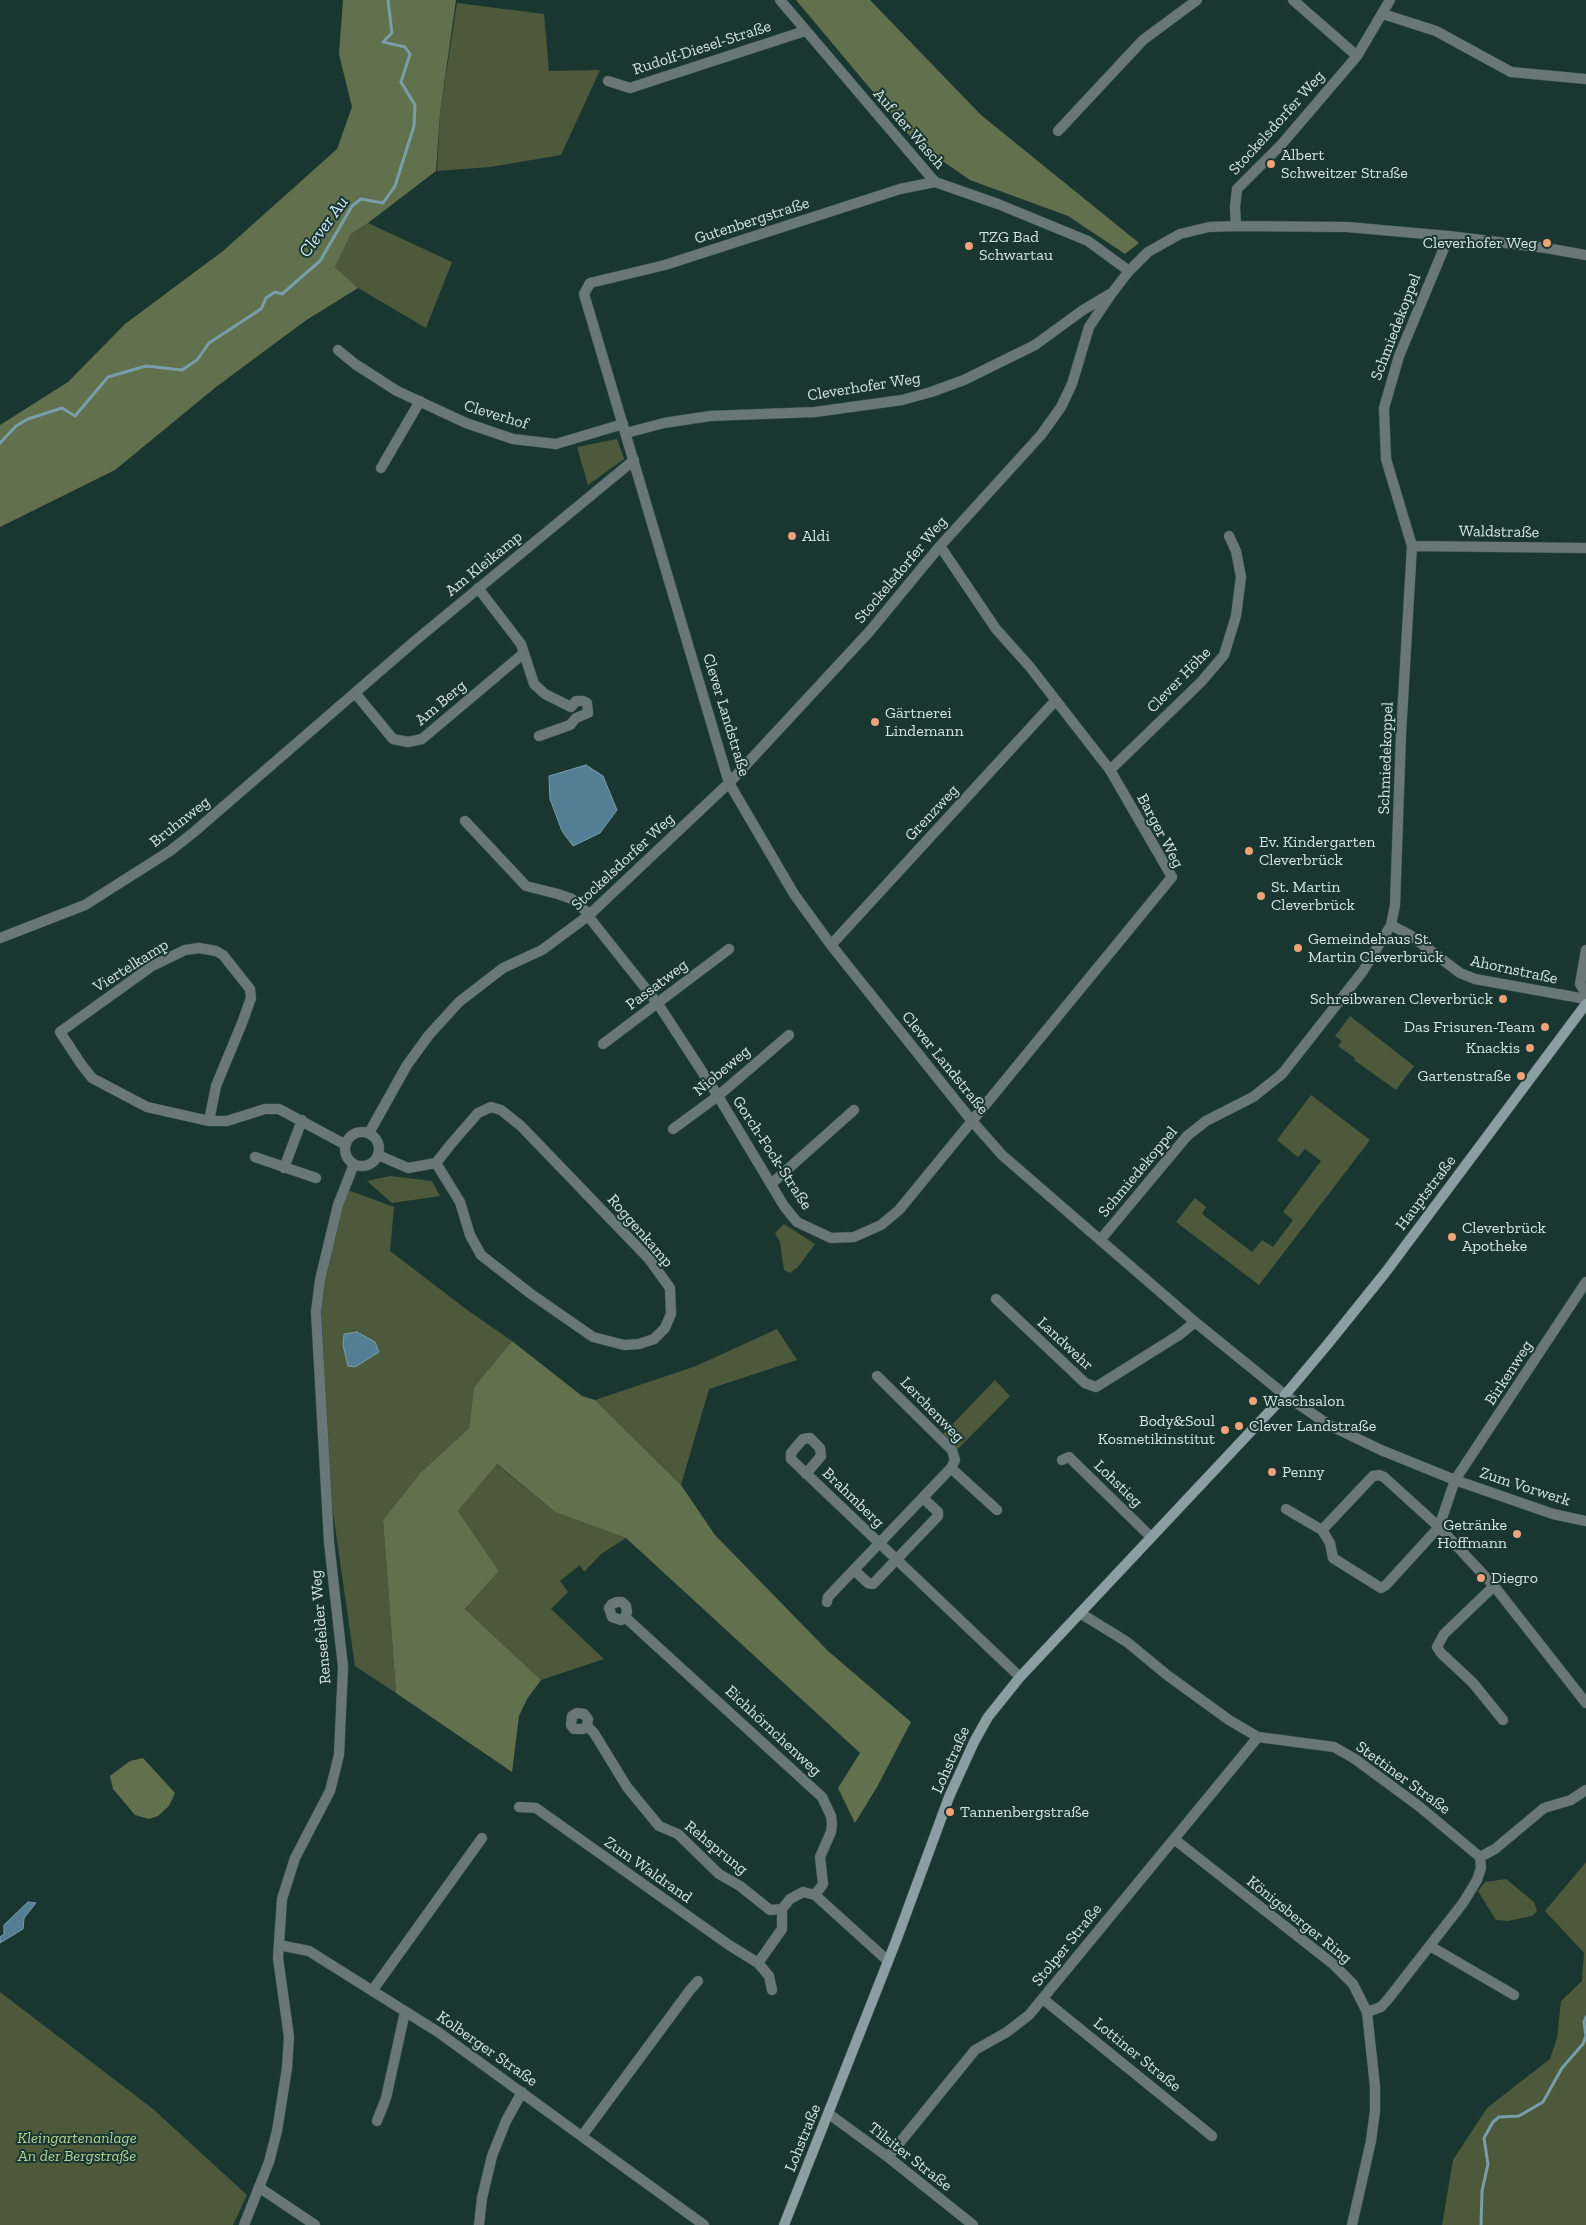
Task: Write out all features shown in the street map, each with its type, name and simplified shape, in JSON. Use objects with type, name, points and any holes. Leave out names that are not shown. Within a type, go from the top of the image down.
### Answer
[{"type":"main road","name":"Hauptstraße","points":[[1285,1394],[1385,1273],[1586,1004]]},
{"type":"main road","name":"Lohstraße","points":[[784,2225],[829,2114],[961,1768],[988,1717],[1020,1677],[1285,1394]]},
{"type":"street","name":"Auf der Wasch","points":[[780,0],[935,182],[998,204],[1088,241],[1129,271]]},
{"type":"street","points":[[1058,131],[1143,40],[1197,0]]},
{"type":"street","points":[[1293,0],[1357,56]]},
{"type":"street","name":"Stockelsdorfer Weg","points":[[369,1133],[407,1065],[429,1035],[459,1002],[502,968],[542,950],[588,915],[729,783],[869,632],[940,546],[1041,435],[1061,407],[1072,384],[1089,327],[1129,271],[1148,252],[1180,234],[1209,227],[1236,226],[1235,207],[1238,189],[1281,145],[1357,56],[1390,0]]},
{"type":"street","points":[[1383,14],[1436,31],[1511,72],[1586,79]]},
{"type":"street","name":"Rudolf-Diesel-Straße","points":[[608,81],[630,88],[805,30]]},
{"type":"street","name":"Gutenbergstraße","points":[[624,429],[584,294],[590,283],[664,265],[900,189],[935,182]]},
{"type":"street","points":[[1236,226],[1347,227],[1449,236],[1586,255]]},
{"type":"street","name":"Schmiedekoppel","points":[[1101,1239],[1187,1136],[1206,1121],[1253,1097],[1282,1074],[1363,971],[1391,925],[1395,904],[1401,734],[1412,546],[1385,456],[1384,408],[1399,356],[1449,236]]},
{"type":"street","name":"Cleverhofer Weg","points":[[624,429],[710,416],[815,412],[902,400],[931,392],[964,380],[1035,344],[1082,310],[1112,293]]},
{"type":"street","name":"Cleverhof","points":[[338,350],[355,364],[397,391],[466,423],[513,439],[556,444],[624,429]]},
{"type":"street","points":[[381,468],[420,401]]},
{"type":"street","name":"Clever Landstraße","points":[[624,429],[729,783],[794,894],[831,945],[972,1121],[1002,1155],[1195,1322],[1285,1394],[1348,1435],[1455,1480]]},
{"type":"street","name":"Am Kleikamp","points":[[355,693],[478,588],[634,460]]},
{"type":"street","name":"Clever Höhe","points":[[1110,770],[1200,682],[1224,655],[1236,616],[1241,577],[1236,550],[1229,536]]},
{"type":"street","name":"Barger Weg","points":[[940,546],[996,629],[1030,667],[1110,770],[1172,877],[972,1121]]},
{"type":"street","name":"Waldstraße","points":[[1412,546],[1586,548]]},
{"type":"street","points":[[478,588],[521,644],[534,684],[545,694],[571,707],[576,718]]},
{"type":"street","name":"Am Berg","points":[[355,693],[393,739],[408,742],[422,739],[524,653]]},
{"type":"street","name":"Bruhnweg","points":[[0,938],[85,905],[170,851],[355,693]]},
{"type":"street","points":[[539,736],[570,725],[576,718],[588,713],[587,703],[583,700],[576,701],[571,707]]},
{"type":"street","name":"Grenzweg","points":[[831,945],[1055,701]]},
{"type":"street","name":"Gorch-Fock-Straße","points":[[465,822],[526,886],[572,899],[588,915],[658,1004],[718,1096],[784,1206],[797,1222],[831,1238],[854,1237],[881,1225],[899,1210],[972,1121]]},
{"type":"street","name":"Ahornstraße","points":[[1391,925],[1410,936],[1460,973],[1474,979],[1586,999]]},
{"type":"street","name":"Viertelkamp","points":[[209,1122],[216,1086],[251,998],[250,989],[223,955],[216,951],[199,948],[185,950],[152,966],[60,1032],[92,1078],[148,1107],[209,1122],[227,1121],[265,1109],[279,1109],[346,1145]]},
{"type":"street","name":"Passatweg","points":[[603,1044],[729,949]]},
{"type":"street","points":[[1586,950],[1580,984],[1586,994]]},
{"type":"street","name":"Niobeweg","points":[[673,1129],[718,1096],[789,1035]]},
{"type":"street","name":"Roggenkamp","points":[[491,1107],[501,1110],[528,1133],[649,1259],[670,1288],[672,1314],[665,1328],[654,1339],[639,1344],[624,1345],[594,1336],[532,1294],[482,1255],[470,1235],[460,1202],[436,1163],[450,1144],[478,1113],[491,1107]]},
{"type":"street","points":[[771,1184],[854,1110]]},
{"type":"street","points":[[284,1168],[302,1120]]},
{"type":"street","points":[[358,1132],[369,1133],[374,1136],[379,1145],[378,1155],[371,1164],[360,1166],[354,1164],[346,1152],[346,1145],[352,1135],[358,1132]]},
{"type":"street","points":[[378,1155],[408,1168],[436,1163]]},
{"type":"street","points":[[255,1158],[316,1178]]},
{"type":"street","name":"Rensefelder Weg","points":[[244,2225],[260,2188],[277,2130],[287,2068],[289,2037],[278,1958],[282,1899],[295,1858],[330,1791],[339,1755],[343,1668],[329,1542],[316,1312],[320,1280],[338,1204],[354,1164]]},
{"type":"street","name":"Birkenweg","points":[[1455,1480],[1586,1282]]},
{"type":"street","name":"Landwehr","points":[[996,1299],[1085,1383],[1096,1387],[1179,1335],[1195,1322]]},
{"type":"street","name":"Lerchenweg","points":[[878,1376],[952,1450],[955,1460],[951,1468]]},
{"type":"street","name":"Lohstieg","points":[[1062,1460],[1069,1457],[1151,1537]]},
{"type":"street","points":[[828,1602],[828,1597],[951,1468],[997,1510]]},
{"type":"street","name":"Brahmberg","points":[[806,1474],[879,1544]]},
{"type":"street","points":[[1322,1530],[1374,1476],[1384,1476],[1438,1527],[1494,1586],[1586,1703]]},
{"type":"street","points":[[1286,1509],[1322,1530],[1330,1543],[1333,1558],[1381,1588],[1386,1585],[1438,1527],[1455,1480]]},
{"type":"street","name":"Zum Vorwerk","points":[[1455,1480],[1553,1514],[1586,1521]]},
{"type":"street","points":[[854,1570],[868,1583],[873,1584],[896,1560],[938,1516],[938,1512],[923,1498]]},
{"type":"street","points":[[879,1544],[1020,1677]]},
{"type":"street","points":[[1494,1586],[1444,1634],[1438,1647],[1441,1654],[1474,1683],[1503,1720]]},
{"type":"street","name":"Stettiner Straße","points":[[1080,1612],[1126,1642],[1167,1675],[1229,1720],[1258,1737],[1334,1747],[1365,1766],[1396,1789],[1480,1857]]},
{"type":"street","name":"Eichhörnchenweg","points":[[625,1617],[822,1797],[831,1816],[832,1824],[831,1832],[820,1856],[823,1884],[815,1895]]},
{"type":"street","name":"Rehsprung","points":[[586,1726],[594,1733],[627,1787],[659,1826],[678,1834],[719,1874],[740,1886],[770,1910],[782,1909]]},
{"type":"street","name":"Stolper Straße","points":[[888,2157],[975,2050],[1020,2023],[1043,1999],[1258,1737]]},
{"type":"street","points":[[1367,2012],[1381,2007],[1389,1998],[1463,1903],[1477,1880],[1481,1868],[1480,1857],[1496,1849],[1544,1808],[1571,1800],[1586,1790]]},
{"type":"street","name":"Zum Waldrand","points":[[520,1806],[536,1808],[729,1945],[758,1963],[769,1976],[772,1990]]},
{"type":"street","points":[[372,1991],[482,1838]]},
{"type":"street","name":"Königsberger Ring","points":[[1174,1839],[1333,1964],[1353,1984],[1367,2012],[1376,2087],[1375,2111],[1371,2141],[1352,2225]]},
{"type":"street","points":[[758,1963],[782,1929],[782,1909],[796,1894],[803,1892],[815,1895],[888,1961]]},
{"type":"street","name":"Kolberger Straße","points":[[279,1945],[309,1951],[438,2032],[704,2225]]},
{"type":"street","points":[[1430,1946],[1514,1995]]},
{"type":"street","points":[[582,2136],[698,1981]]},
{"type":"street","name":"Lottiner Straße","points":[[1043,1999],[1212,2136]]},
{"type":"street","points":[[377,2122],[386,2098],[405,2012]]},
{"type":"street","points":[[479,2225],[482,2198],[492,2156],[506,2121],[522,2092]]},
{"type":"street","name":"Tilsiter Straße","points":[[829,2114],[888,2157],[973,2225]]},
{"type":"street","points":[[260,2188],[315,2225]]},
{"type":"green space","points":[[343,0],[456,0],[440,113],[436,171],[351,234],[335,267],[358,288],[305,321],[216,387],[115,470],[0,527],[0,425],[68,382],[125,324],[223,251],[337,149],[352,107],[339,54]]},
{"type":"green space","points":[[796,0],[870,0],[981,115],[1139,243],[1125,254],[1068,216],[970,180],[915,142]]},
{"type":"green space","points":[[457,3],[544,14],[549,71],[600,70],[561,155],[490,167],[437,171],[440,113]]},
{"type":"green space","points":[[368,223],[452,262],[426,328],[358,288],[335,267],[351,234]]},
{"type":"green space","points":[[617,439],[624,459],[588,485],[577,447]]},
{"type":"green space","points":[[1350,1016],[1414,1066],[1396,1090],[1338,1046],[1342,1041],[1335,1036]]},
{"type":"green space","points":[[1311,1095],[1370,1140],[1259,1285],[1176,1222],[1195,1198],[1206,1207],[1202,1214],[1252,1252],[1262,1240],[1273,1247],[1293,1220],[1283,1212],[1321,1161],[1305,1149],[1298,1157],[1277,1140]]},
{"type":"green space","points":[[390,1176],[432,1181],[440,1196],[392,1203],[367,1181]]},
{"type":"green space","points":[[345,1189],[394,1207],[390,1251],[470,1312],[512,1341],[474,1387],[469,1428],[420,1473],[383,1520],[396,1693],[355,1666],[317,1401],[324,1262]]},
{"type":"green space","points":[[784,1224],[815,1244],[798,1267],[790,1273],[784,1270],[780,1242],[775,1233]]},
{"type":"green space","points":[[777,1329],[797,1360],[709,1389],[681,1485],[595,1400],[696,1366]]},
{"type":"green space","points":[[512,1341],[582,1396],[595,1400],[681,1485],[715,1535],[828,1651],[911,1722],[877,1787],[855,1823],[838,1788],[860,1753],[626,1538],[555,1512],[497,1464],[458,1511],[499,1571],[465,1609],[541,1680],[527,1699],[519,1716],[512,1772],[396,1693],[383,1520],[420,1473],[469,1428],[474,1387]]},
{"type":"green space","points":[[995,1380],[1010,1396],[958,1449],[943,1434]]},
{"type":"green space","points":[[496,1464],[555,1512],[626,1538],[601,1554],[584,1572],[580,1565],[560,1581],[568,1592],[551,1609],[604,1659],[541,1680],[465,1609],[499,1571],[458,1511]]},
{"type":"green space","points":[[143,1758],[175,1793],[169,1806],[158,1816],[149,1819],[135,1815],[113,1789],[110,1776],[130,1761]]},
{"type":"green space","points":[[1586,1862],[1586,2225],[1442,2225],[1453,2160],[1487,2108],[1550,2059],[1557,2038],[1561,2001],[1582,1981],[1584,1953],[1545,1911]]},
{"type":"green space","points":[[1506,1879],[1534,1902],[1537,1911],[1532,1916],[1508,1921],[1496,1920],[1478,1891],[1485,1882]]},
{"type":"green space","name":"Kleingartenanlage An der Bergstraße","points":[[0,1992],[153,2109],[247,2195],[233,2225],[0,2225]]},
{"type":"water","points":[[586,765],[603,776],[617,810],[600,833],[573,846],[562,831],[550,799],[549,776]]},
{"type":"water","points":[[357,1332],[375,1342],[379,1352],[355,1367],[348,1366],[343,1345],[344,1334]]},
{"type":"water","points":[[28,1902],[36,1903],[24,1918],[23,1929],[0,1943],[0,1937],[4,1934],[4,1925]]},
{"type":"waterway","name":"Clever Au","points":[[0,443],[16,426],[28,419],[62,408],[75,416],[108,377],[146,366],[182,370],[197,360],[209,343],[261,309],[266,298],[275,292],[282,294],[320,261],[352,206],[361,199],[383,203],[395,186],[414,126],[415,105],[401,82],[410,54],[405,47],[383,42],[392,33],[388,0]]},
{"type":"waterway","points":[[1481,2225],[1482,2191],[1488,2164],[1484,2138],[1493,2122],[1499,2117],[1519,2116],[1543,2102],[1562,2068],[1583,2044],[1586,2036],[1584,2022],[1586,2017]]},
{"type":"place","name":"Albert Schweitzer Straße","points":[[1271,164]]},
{"type":"place","name":"Cleverhofer Weg","points":[[1547,243]]},
{"type":"place","name":"TZG Bad Schwartau","points":[[969,246]]},
{"type":"place","name":"Aldi","points":[[792,536]]},
{"type":"place","name":"Gärtnerei Lindemann","points":[[875,722]]},
{"type":"place","name":"Ev. Kindergarten Cleverbrück","points":[[1249,851]]},
{"type":"place","name":"St. Martin Cleverbrück","points":[[1261,896]]},
{"type":"place","name":"Gemeindehaus St. Martin Cleverbrück","points":[[1298,948]]},
{"type":"place","name":"Schreibwaren Cleverbrück","points":[[1503,999]]},
{"type":"place","name":"Das Frisuren-Team","points":[[1545,1027]]},
{"type":"place","name":"Knackis","points":[[1530,1048]]},
{"type":"place","name":"Gartenstraße","points":[[1521,1076]]},
{"type":"place","name":"Cleverbrück Apotheke","points":[[1452,1237]]},
{"type":"place","name":"Waschsalon","points":[[1253,1401]]},
{"type":"place","name":"Clever Landstraße","points":[[1239,1426]]},
{"type":"place","name":"Body&Soul Kosmetikinstitut","points":[[1225,1430]]},
{"type":"place","name":"Penny","points":[[1272,1472]]},
{"type":"place","name":"Getränke Hoffmann","points":[[1517,1534]]},
{"type":"place","name":"Diegro","points":[[1481,1578]]},
{"type":"place","name":"Tannenbergstraße","points":[[950,1812]]}]
